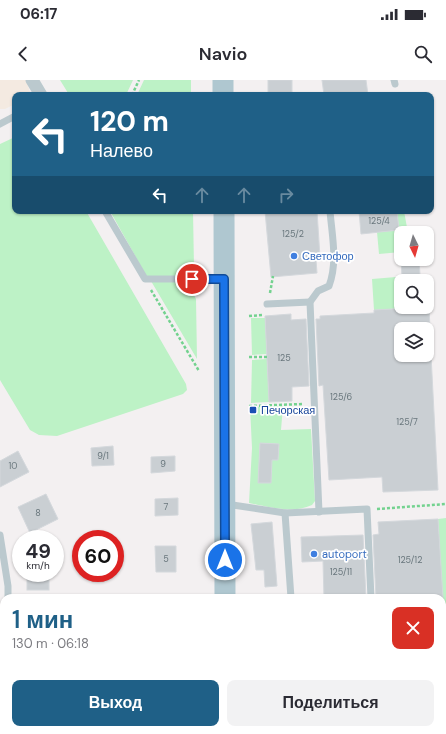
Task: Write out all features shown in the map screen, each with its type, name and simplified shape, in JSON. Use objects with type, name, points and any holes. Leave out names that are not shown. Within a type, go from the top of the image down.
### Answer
[{"type":"main road","points":[[223,80],[223,92]]},
{"type":"main road","points":[[224,214],[225,594]]},
{"type":"street","points":[[32,80],[39,92]]},
{"type":"lane","points":[[0,124],[12,118]]},
{"type":"lane","points":[[107,214],[145,279],[224,279]]},
{"type":"lane","points":[[319,512],[310,302],[318,291],[329,286],[332,277],[334,265],[330,214]]},
{"type":"lane","points":[[267,304],[310,302]]},
{"type":"lane","points":[[225,504],[285,513],[367,509],[371,594]]},
{"type":"lane","points":[[285,513],[291,594]]},
{"type":"lane","points":[[0,535],[7,594]]},
{"type":"path","points":[[133,92],[138,80]]},
{"type":"path","points":[[145,279],[199,372]]},
{"type":"path","points":[[249,357],[267,357]]},
{"type":"path","points":[[249,406],[314,404]]},
{"type":"path","points":[[367,509],[446,504]]},
{"type":"green space","points":[[60,80],[133,80],[127,92],[67,92]]},
{"type":"green space","points":[[144,80],[191,80],[191,92],[138,92]]},
{"type":"green space","points":[[12,138],[12,214],[88,214],[186,384],[187,390],[183,394],[57,436],[39,435],[30,430],[0,380],[0,144]]},
{"type":"green space","points":[[112,214],[193,214],[194,267],[191,277],[147,277]]},
{"type":"green space","points":[[397,214],[405,214],[407,226],[399,226]]},
{"type":"green space","points":[[394,230],[394,253],[379,254],[377,232]]},
{"type":"green space","points":[[394,277],[394,309],[374,310],[372,279]]},
{"type":"green space","points":[[151,281],[190,282],[190,287],[196,299],[197,359]]},
{"type":"green space","points":[[251,318],[265,318],[267,354],[252,355]]},
{"type":"green space","points":[[267,359],[269,402],[251,403],[252,360]]},
{"type":"green space","points":[[283,406],[281,430],[311,429],[315,501],[312,505],[297,509],[280,509],[249,503],[252,448],[250,407]],"holes":[[[260,443],[279,444],[278,460],[272,460],[258,483]]]},
{"type":"green space","points":[[446,518],[446,594],[442,594],[438,519]]},
{"type":"sand","points":[[0,80],[26,80],[30,92],[12,92],[12,106],[5,109],[0,109]]},
{"type":"building","points":[[268,80],[292,80],[292,92],[268,92]]},
{"type":"building","points":[[322,80],[366,80],[368,92],[324,92]]},
{"type":"building","points":[[265,214],[317,214],[320,257],[316,260],[317,273],[271,277]]},
{"type":"building","points":[[359,214],[397,214],[399,226],[394,226],[394,231],[361,234]]},
{"type":"building","points":[[401,266],[419,266],[420,274],[402,274]]},
{"type":"building","points":[[394,309],[394,314],[429,314],[430,322],[394,322],[394,362],[431,362],[438,490],[383,492],[382,477],[329,480],[323,385],[319,386],[316,319],[320,319],[320,316],[374,313],[374,310]]},
{"type":"building","points":[[291,314],[291,320],[306,319],[309,386],[292,387],[292,401],[269,402],[265,316]]},
{"type":"building","points":[[260,443],[279,444],[278,460],[272,460],[271,483],[258,483]]},
{"type":"building","points":[[113,446],[114,465],[92,466],[91,448]]},
{"type":"building","points":[[18,451],[29,472],[0,487],[0,461]]},
{"type":"building","points":[[175,456],[175,471],[151,473],[151,457]]},
{"type":"building","points":[[46,494],[58,519],[36,530],[29,530],[18,507]]},
{"type":"building","points":[[178,498],[178,515],[155,516],[155,499]]},
{"type":"building","points":[[438,519],[443,594],[376,594],[373,535],[379,534],[378,522]]},
{"type":"building","points":[[272,522],[277,586],[265,587],[264,570],[256,570],[251,524]]},
{"type":"building","points":[[363,535],[366,594],[324,594],[323,561],[302,562],[301,537]]},
{"type":"building","points":[[155,546],[176,546],[176,572],[156,572]]},
{"type":"building","points":[[27,582],[49,582],[49,590],[27,590]]},
{"type":"place","name":"Светофор","points":[[294,256]]},
{"type":"place","name":"Печорская","points":[[253,410]]},
{"type":"place","name":"autoport","points":[[314,554]]},
{"type":"route","points":[[192,279],[224,279],[225,560]]}]
